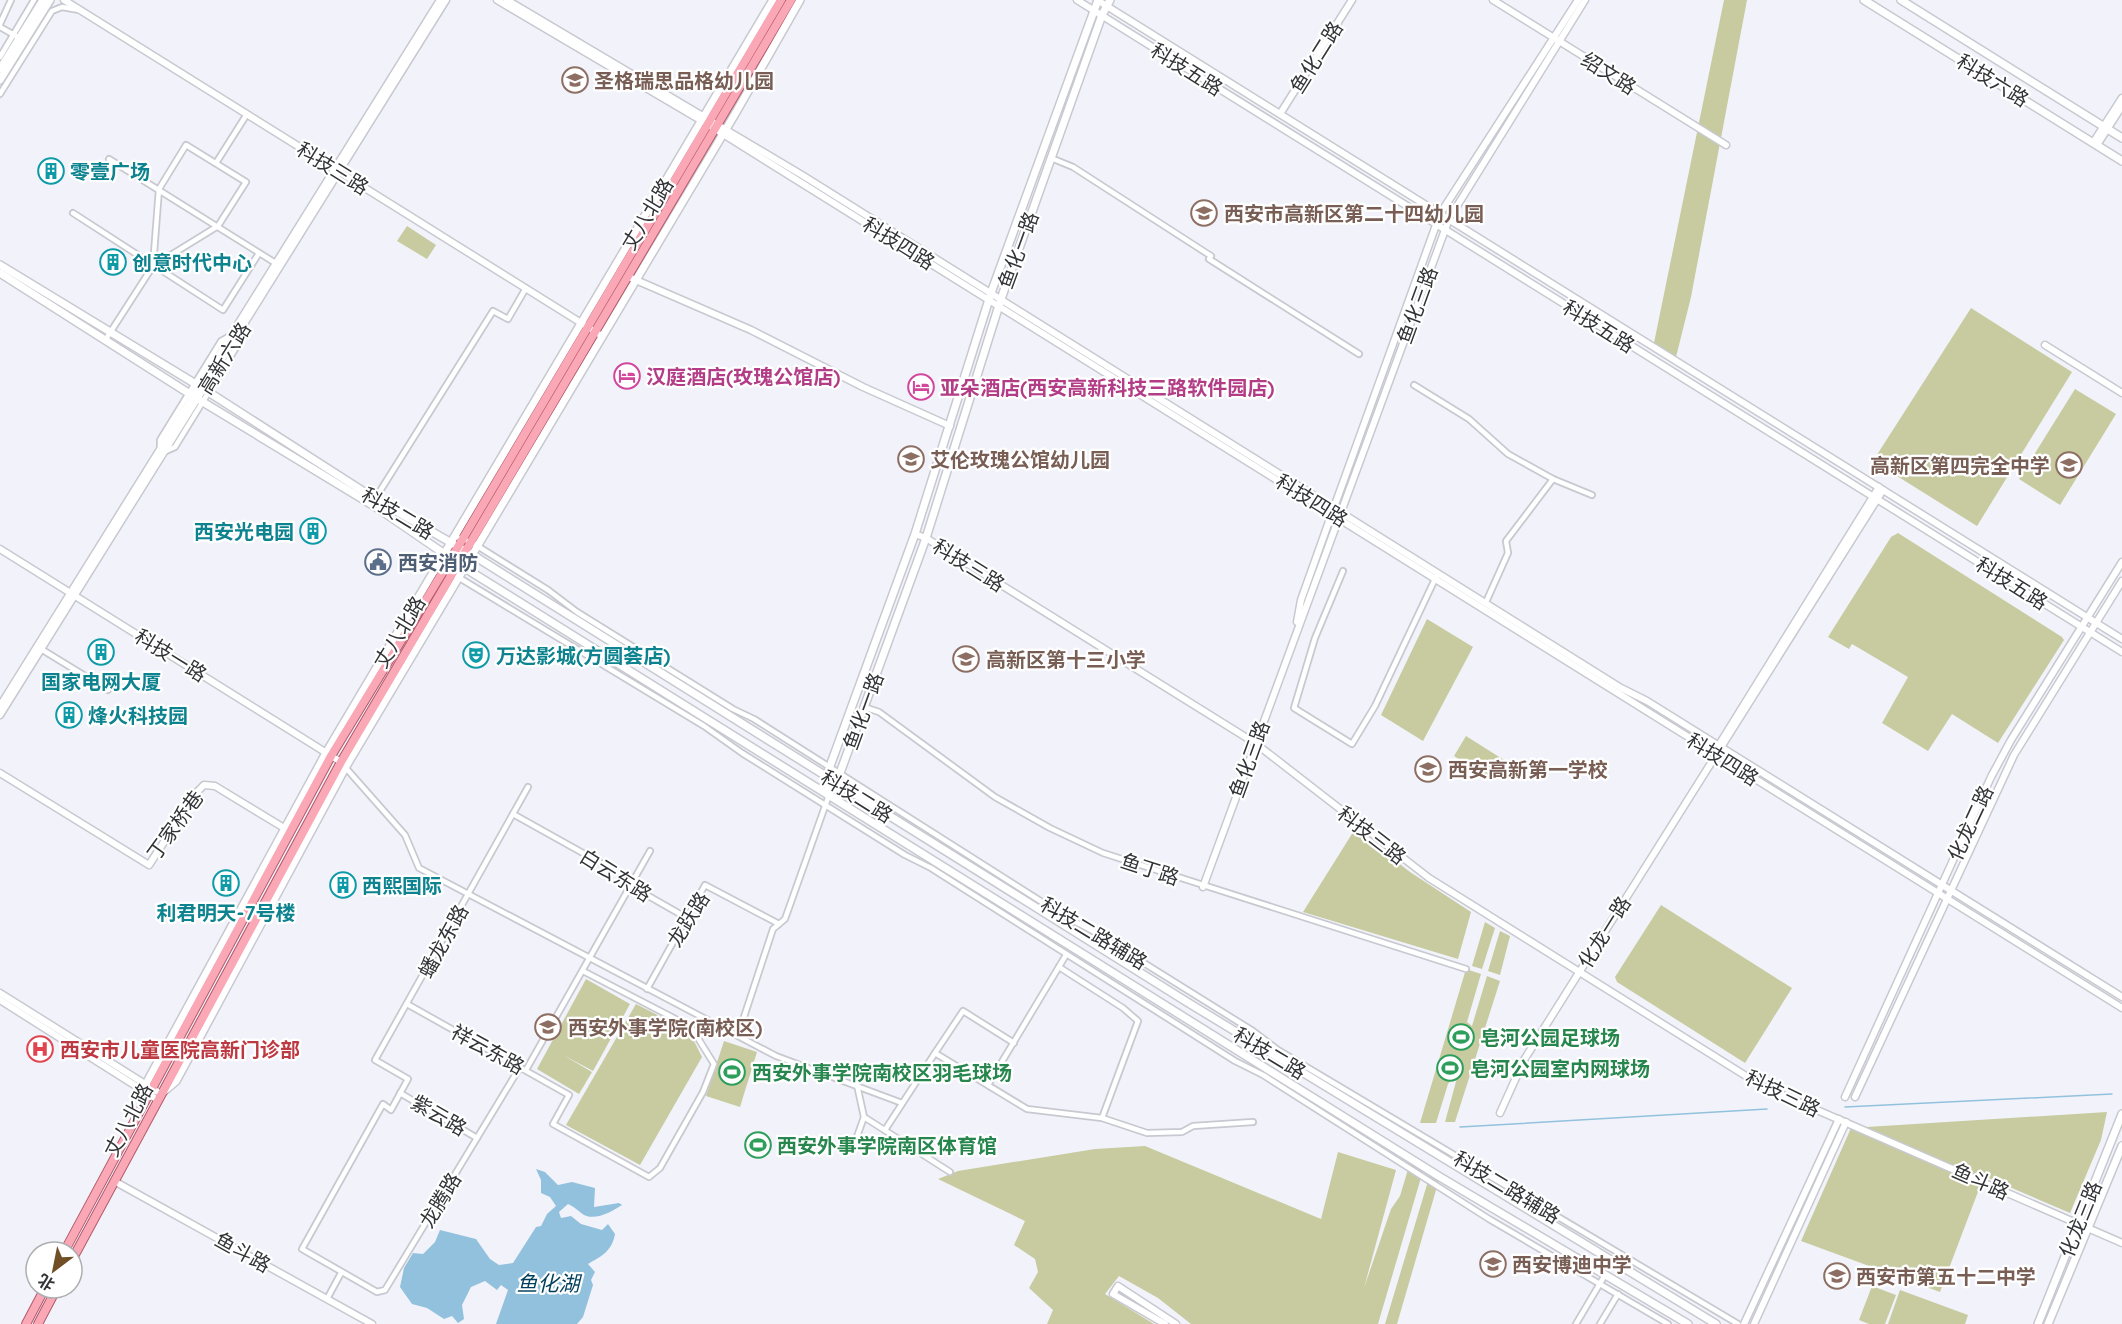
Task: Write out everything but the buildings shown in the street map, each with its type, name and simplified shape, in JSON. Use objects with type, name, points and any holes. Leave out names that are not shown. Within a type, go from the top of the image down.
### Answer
[{"type":"main road","points":[[0,69],[16,37],[43,0]]},
{"type":"main road","points":[[0,80],[50,0]]},
{"type":"main road","points":[[706,120],[773,0]]},
{"type":"main road","name":"丈八北路","points":[[70,1240],[148,1089],[328,755],[706,120],[781,0]]},
{"type":"main road","name":"丈八北路","points":[[83,1240],[343,765],[721,129],[791,0]]},
{"type":"main road","points":[[721,129],[800,0]]},
{"type":"main road","name":"鱼化一路","points":[[826,777],[915,534],[990,297],[1098,0]]},
{"type":"main road","name":"科技六路","points":[[1864,0],[1876,3],[2122,161]]},
{"type":"main road","name":"科技六路","points":[[1901,0],[2122,138]]},
{"type":"main road","name":"鱼化一路","points":[[829,795],[840,773],[926,538],[1000,302],[1102,15],[1109,3]]},
{"type":"main road","name":"科技二路","points":[[0,265],[196,397],[379,509],[447,558],[1440,1177],[1688,1324]]},
{"type":"main road","name":"科技二路","points":[[0,273],[201,388],[375,500],[469,553],[1217,1021],[1716,1324]]},
{"type":"main road","points":[[826,777],[829,795]]},
{"type":"main road","name":"化龙三路","points":[[2038,1324],[2122,1114]]},
{"type":"main road","name":"化龙三路","points":[[2048,1324],[2122,1146]]},
{"type":"main road","points":[[26,1324],[39,1300]]},
{"type":"main road","points":[[38,1324],[51,1300]]},
{"type":"street","points":[[11,0],[0,25],[16,37]]},
{"type":"street","points":[[0,57],[16,37],[34,0]]},
{"type":"street","name":"科技三路","points":[[64,0],[599,334]]},
{"type":"street","points":[[72,0],[81,11]]},
{"type":"street","name":"高新六路","points":[[337,170],[440,0]]},
{"type":"street","name":"高新六路","points":[[0,715],[278,264],[446,0]]},
{"type":"street","name":"科技四路","points":[[497,0],[706,120]]},
{"type":"street","name":"科技四路","points":[[507,0],[1000,302],[1333,510],[1692,741],[2122,1008]]},
{"type":"street","name":"科技五路","points":[[1077,0],[2122,652]]},
{"type":"street","name":"科技五路","points":[[1098,0],[1109,3],[1280,114],[2122,639]]},
{"type":"street","name":"鱼化二路","points":[[1280,114],[1352,0]]},
{"type":"street","name":"绍文路","points":[[1493,0],[1726,146]]},
{"type":"street","name":"鱼化三路","points":[[1203,886],[1449,219],[1557,40],[1578,0]]},
{"type":"street","name":"鱼化三路","points":[[1295,632],[1301,600],[1440,214],[1585,0]]},
{"type":"street","points":[[0,94],[52,11],[62,8],[81,11]]},
{"type":"street","points":[[2095,144],[2122,98]]},
{"type":"street","points":[[2105,128],[2122,106]]},
{"type":"street","points":[[216,163],[247,114]]},
{"type":"street","points":[[108,336],[153,266],[218,226],[246,182],[186,145],[159,189],[153,266]]},
{"type":"street","points":[[1051,158],[1072,167],[1211,256],[1209,260],[1359,354]]},
{"type":"street","points":[[109,159],[278,264]]},
{"type":"street","points":[[1393,197],[1399,188]]},
{"type":"street","points":[[73,213],[223,310],[259,253]]},
{"type":"street","points":[[1490,258],[1496,249]]},
{"type":"street","points":[[633,278],[752,330],[863,387],[950,426]]},
{"type":"street","points":[[375,500],[493,311],[508,319],[526,288]]},
{"type":"street","points":[[163,450],[175,447],[221,341],[233,337]]},
{"type":"street","points":[[2045,345],[2122,393]]},
{"type":"street","points":[[1414,385],[1469,419],[1508,454],[1553,479],[1592,495]]},
{"type":"street","points":[[1486,602],[1508,553],[1506,541],[1553,479]]},
{"type":"street","name":"化龙一路","points":[[1500,1113],[1524,1060],[1881,489]]},
{"type":"street","name":"科技四路","points":[[1340,515],[1720,746],[2122,997]]},
{"type":"street","name":"科技三路","points":[[915,534],[926,538],[1255,743],[1416,869],[1762,1086],[1842,1121]]},
{"type":"street","name":"科技二路辅路","points":[[458,538],[474,544],[548,590],[587,618],[840,773],[1054,910],[1091,930],[1253,1031],[1287,1056],[1738,1324]]},
{"type":"street","name":"科技一路","points":[[0,549],[343,765]]},
{"type":"street","points":[[447,558],[456,576]]},
{"type":"street","name":"化龙二路","points":[[1845,1097],[1942,884],[2011,740],[2122,562]]},
{"type":"street","points":[[1343,571],[1315,638],[1294,708],[1352,744],[1376,706],[1436,578]]},
{"type":"street","name":"科技二路辅路","points":[[456,576],[676,708],[825,805],[950,880],[1226,1056],[1263,1075],[1349,1129],[1393,1160],[1668,1324]]},
{"type":"street","name":"化龙二路","points":[[1855,1097],[2014,755],[2122,581]]},
{"type":"street","name":"高新六路","points":[[0,706],[73,595]]},
{"type":"street","points":[[41,649],[108,690]]},
{"type":"street","name":"鱼丁路","points":[[864,707],[879,712],[995,797],[1050,828],[1129,863],[1466,969]]},
{"type":"street","points":[[1692,741],[1698,733]]},
{"type":"street","points":[[343,765],[405,835],[418,868],[776,1056],[902,1103]]},
{"type":"street","points":[[1748,775],[1753,767]]},
{"type":"street","name":"丁家桥巷","points":[[0,773],[149,865],[195,794],[204,785],[215,786],[287,829]]},
{"type":"street","name":"蟠龙东路","points":[[400,1093],[408,1079],[375,1060],[528,787]]},
{"type":"street","points":[[738,1035],[773,929],[785,919],[829,795]]},
{"type":"street","name":"白云东路","points":[[513,814],[633,881],[638,890],[687,918]]},
{"type":"street","points":[[526,1070],[650,851]]},
{"type":"street","points":[[1915,879],[1920,871]]},
{"type":"street","name":"龙跃路","points":[[647,989],[705,885],[779,924]]},
{"type":"street","points":[[1968,912],[1973,904]]},
{"type":"street","points":[[988,1085],[1066,955]]},
{"type":"street","points":[[1059,967],[1123,1008],[1138,1021],[1102,1118]]},
{"type":"street","name":"祥云东路","points":[[407,1004],[569,1095],[553,1124],[648,1177],[660,1168],[703,1092],[714,1064],[691,1027],[583,970]]},
{"type":"street","points":[[0,993],[159,1097]]},
{"type":"street","points":[[0,1000],[148,1089]]},
{"type":"street","points":[[885,1130],[963,1011],[1014,1043]]},
{"type":"street","points":[[935,1053],[1028,1109],[1102,1118],[1147,1133],[1182,1132],[1193,1126],[1252,1122]]},
{"type":"street","name":"龙腾路","points":[[341,1273],[377,1292],[389,1286],[520,1067]]},
{"type":"street","points":[[854,1146],[864,1117],[857,1085]]},
{"type":"street","points":[[327,1299],[341,1273],[302,1250],[383,1104],[391,1110],[400,1093]]},
{"type":"street","name":"紫云路","points":[[400,1093],[477,1138]]},
{"type":"street","points":[[864,1117],[950,1172]]},
{"type":"street","points":[[1744,1324],[1842,1121]]},
{"type":"street","points":[[1754,1324],[1842,1121]]},
{"type":"street","name":"鱼斗路","points":[[1842,1121],[2122,1244]]},
{"type":"street","name":"鱼斗路","points":[[114,1181],[372,1324]]},
{"type":"street","points":[[1576,1324],[1605,1275]]},
{"type":"street","points":[[1165,1324],[1113,1294],[1118,1286],[1176,1324]]},
{"type":"street","points":[[1600,1324],[1618,1294]]},
{"type":"green space","points":[[1724,0],[1747,0],[1691,297],[1676,357],[1654,343]]},
{"type":"green space","points":[[407,226],[436,245],[427,259],[397,241]]},
{"type":"green space","points":[[1971,308],[2072,372],[1977,526],[1873,461]]},
{"type":"green space","points":[[2075,389],[2116,414],[2060,505],[2019,479]]},
{"type":"green space","points":[[1898,533],[2064,640],[1998,743],[1952,714],[1928,751],[1882,723],[1908,677],[1852,644],[1849,649],[1828,637],[1891,537]]},
{"type":"green space","points":[[1427,619],[1473,647],[1423,741],[1381,715]]},
{"type":"green space","points":[[1466,736],[1504,760],[1491,780],[1454,756]]},
{"type":"green space","points":[[1355,829],[1410,872],[1471,912],[1458,959],[1303,912]]},
{"type":"green space","points":[[1661,905],[1792,988],[1745,1063],[1617,982],[1615,977]]},
{"type":"green space","points":[[1485,922],[1495,928],[1482,969],[1472,966]]},
{"type":"green space","points":[[1500,931],[1510,936],[1500,975],[1488,971]]},
{"type":"green space","points":[[1466,969],[1481,974],[1467,1022],[1472,1026],[1487,976],[1500,981],[1455,1122],[1445,1122],[1460,1067],[1448,1084],[1436,1123],[1420,1123]]},
{"type":"green space","points":[[586,979],[630,1004],[593,1071],[563,1055],[592,1072],[579,1094],[537,1069]]},
{"type":"green space","points":[[636,1004],[689,1031],[702,1057],[640,1165],[566,1125]]},
{"type":"green space","name":"西安外事学院南校区羽毛球场","points":[[724,1041],[757,1052],[740,1107],[706,1096]]},
{"type":"green space","points":[[2107,1112],[2101,1140],[2070,1213],[1984,1176],[1940,1292],[1801,1241],[1851,1128]]},
{"type":"green space","points":[[1145,1146],[1321,1219],[1338,1152],[1396,1170],[1364,1288],[1391,1209],[1400,1196],[1412,1156],[1425,1164],[1378,1324],[1191,1324],[1158,1298],[1119,1276],[1105,1294],[1154,1324],[1047,1324],[1053,1310],[1029,1288],[1038,1272],[1035,1259],[1014,1245],[1025,1221],[938,1179],[958,1171],[1095,1149]]},
{"type":"green space","points":[[1432,1168],[1441,1173],[1397,1324],[1385,1324]]},
{"type":"green space","points":[[1872,1286],[1896,1295],[1885,1324],[1869,1324],[1859,1320]]},
{"type":"green space","points":[[1900,1290],[1968,1315],[1965,1324],[1888,1324]]},
{"type":"water","name":"鱼化湖","points":[[536,1169],[545,1172],[558,1185],[572,1182],[595,1188],[594,1207],[619,1203],[622,1205],[594,1217],[584,1215],[568,1204],[559,1212],[561,1218],[571,1216],[581,1224],[602,1230],[608,1224],[615,1234],[609,1249],[588,1264],[595,1272],[591,1280],[593,1285],[583,1317],[577,1324],[496,1324],[508,1290],[501,1285],[497,1290],[485,1281],[471,1287],[462,1305],[464,1319],[458,1323],[452,1316],[444,1319],[427,1308],[412,1304],[400,1287],[404,1268],[413,1253],[423,1254],[435,1242],[440,1230],[476,1239],[490,1259],[499,1265],[513,1263],[536,1227],[541,1226],[547,1214],[556,1206],[550,1197],[541,1193],[541,1180]]},
{"type":"waterway","points":[[1845,1107],[2112,1094]]},
{"type":"waterway","points":[[1460,1127],[1767,1109]]},
{"type":"place","name":"圣格瑞思品格幼儿园","points":[[575,80]]},
{"type":"place","name":"零壹广场","points":[[51,171]]},
{"type":"place","name":"西安市高新区第二十四幼儿园","points":[[1204,213]]},
{"type":"place","name":"创意时代中心","points":[[113,262]]},
{"type":"place","name":"汉庭酒店(玫瑰公馆店)","points":[[627,376]]},
{"type":"place","name":"亚朵酒店(西安高新科技三路软件园店)","points":[[921,387]]},
{"type":"place","name":"艾伦玫瑰公馆幼儿园","points":[[911,459]]},
{"type":"place","name":"高新区第四完全中学","points":[[2069,465]]},
{"type":"place","name":"西安光电园","points":[[313,531]]},
{"type":"place","name":"西安消防","points":[[378,562]]},
{"type":"place","name":"国家电网大厦","points":[[101,652]]},
{"type":"place","name":"万达影城(方圆荟店)","points":[[476,655]]},
{"type":"place","name":"高新区第十三小学","points":[[966,659]]},
{"type":"place","name":"烽火科技园","points":[[69,715]]},
{"type":"place","name":"西安高新第一学校","points":[[1428,769]]},
{"type":"place","name":"利君明天-7号楼","points":[[226,883]]},
{"type":"place","name":"西熙国际","points":[[343,885]]},
{"type":"place","name":"西安外事学院(南校区)","points":[[548,1027]]},
{"type":"place","name":"皂河公园足球场","points":[[1461,1037]]},
{"type":"place","name":"西安市儿童医院高新门诊部","points":[[40,1049]]},
{"type":"place","name":"皂河公园室内网球场","points":[[1450,1068]]},
{"type":"place","name":"西安外事学院南校区羽毛球场","points":[[732,1072]]},
{"type":"place","name":"西安外事学院南区体育馆","points":[[758,1145]]},
{"type":"place","name":"西安博迪中学","points":[[1493,1264]]},
{"type":"place","name":"西安市第五十二中学","points":[[1837,1276]]}]
